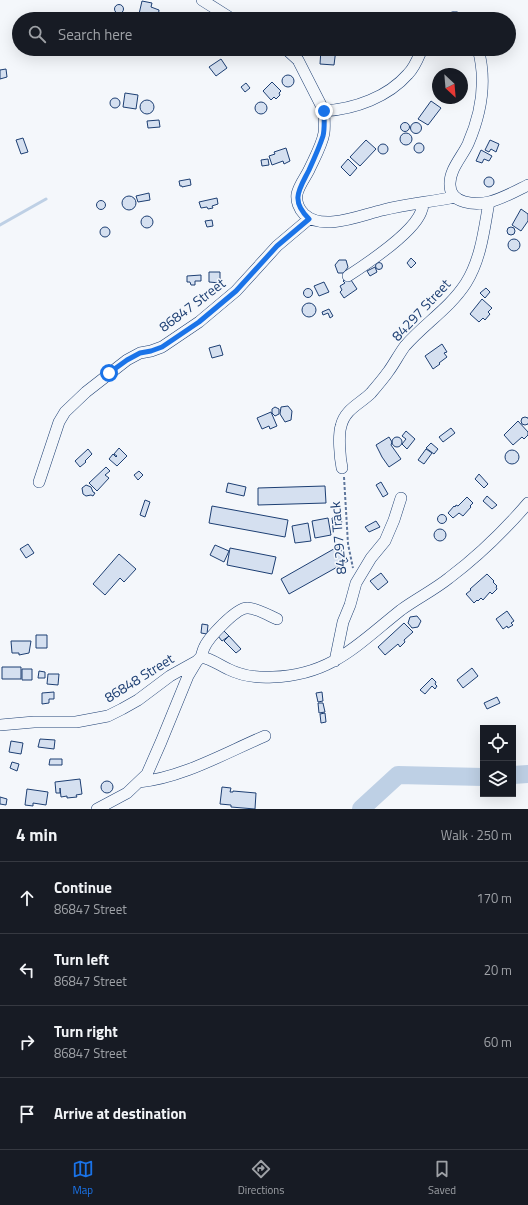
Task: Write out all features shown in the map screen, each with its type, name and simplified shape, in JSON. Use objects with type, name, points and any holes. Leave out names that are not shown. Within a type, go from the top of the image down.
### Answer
[{"type":"street","points":[[202,0],[221,12]]},
{"type":"street","points":[[294,56],[298,60],[324,111],[324,134],[299,188],[297,196],[298,205],[301,211],[309,219],[326,222],[341,221],[383,210],[455,197]]},
{"type":"street","points":[[324,111],[354,107],[375,98],[392,88],[408,74],[419,56]]},
{"type":"street","points":[[479,56],[483,88],[482,98],[478,116],[468,144],[452,174],[450,184],[451,191],[455,197],[461,201],[489,202],[528,185]]},
{"type":"street","name":"84297 Street","points":[[342,468],[340,457],[340,427],[345,415],[354,405],[369,394],[388,373],[404,348],[415,335],[454,299],[465,284],[474,268],[480,250],[489,202]]},
{"type":"street","points":[[348,276],[401,237],[418,219],[422,212],[423,203]]},
{"type":"street","name":"86847 Street","points":[[39,482],[59,422],[64,412],[86,392],[127,360],[140,353],[162,347],[199,322],[236,291],[277,246],[309,219]]},
{"type":"street","points":[[336,661],[343,622],[350,605],[356,583],[371,558],[384,541],[394,520],[401,498]]},
{"type":"street","points":[[199,659],[213,660],[228,669],[243,675],[257,677],[294,675],[336,661],[356,648],[402,610],[448,579],[508,526],[528,503]]},
{"type":"street","points":[[97,809],[127,793],[147,774],[188,676],[209,641],[231,618],[241,610],[247,608],[276,619]]},
{"type":"street","name":"86848 Street","points":[[0,725],[34,722],[76,722],[108,716],[138,700],[170,676],[199,659]]},
{"type":"street","points":[[139,782],[153,781],[193,768],[265,736]]},
{"type":"path","name":"84297 Track","points":[[342,468],[348,520],[348,544],[354,571]]},
{"type":"building","points":[[142,1],[152,3],[151,7],[159,10],[159,12],[139,12]]},
{"type":"building","points":[[117,5],[121,5],[123,7],[122,12],[115,11],[115,7]]},
{"type":"building","points":[[321,56],[335,56],[334,65],[320,64]]},
{"type":"building","points":[[221,59],[227,68],[216,76],[209,67]]},
{"type":"building","points":[[6,69],[7,77],[0,79],[0,70]]},
{"type":"building","points":[[286,75],[290,75],[294,81],[290,87],[286,87],[282,83],[282,79]]},
{"type":"building","points":[[272,82],[281,91],[279,93],[280,95],[276,99],[274,97],[271,100],[263,91]]},
{"type":"building","points":[[246,83],[250,88],[245,92],[241,87]]},
{"type":"building","points":[[125,93],[138,95],[136,109],[123,107]]},
{"type":"building","points":[[113,98],[117,98],[119,99],[119,107],[113,108],[110,105],[110,101]]},
{"type":"building","points":[[147,100],[152,102],[154,107],[152,112],[147,114],[142,112],[140,107],[142,102]]},
{"type":"building","points":[[431,101],[432,104],[435,104],[441,108],[428,125],[418,119]]},
{"type":"building","points":[[261,102],[265,104],[267,108],[265,112],[261,114],[257,112],[255,108],[257,104]]},
{"type":"building","points":[[159,120],[160,127],[148,128],[147,121]]},
{"type":"building","points":[[403,123],[407,123],[409,127],[407,131],[403,131],[401,129],[401,125]]},
{"type":"building","points":[[414,123],[418,123],[420,124],[420,132],[414,133],[411,130],[411,126]]},
{"type":"building","points":[[406,133],[410,135],[412,139],[410,143],[406,145],[402,143],[400,139],[402,135]]},
{"type":"building","points":[[23,138],[28,152],[21,154],[16,140]]},
{"type":"building","points":[[366,140],[376,149],[360,166],[350,157]]},
{"type":"building","points":[[490,140],[499,144],[496,152],[491,149],[489,152],[485,150]]},
{"type":"building","points":[[417,143],[421,143],[423,144],[423,152],[417,153],[414,150],[414,146]]},
{"type":"building","points":[[381,144],[385,144],[387,145],[387,153],[381,154],[378,151],[378,147]]},
{"type":"building","points":[[286,148],[290,161],[284,164],[283,161],[272,165],[269,156],[275,154],[274,152]]},
{"type":"building","points":[[481,150],[492,156],[489,161],[484,159],[482,163],[476,161]]},
{"type":"building","points":[[268,159],[269,165],[262,166],[261,160]]},
{"type":"building","points":[[348,159],[357,168],[350,176],[341,167]]},
{"type":"building","points":[[487,177],[491,177],[493,178],[493,186],[487,187],[484,184],[484,180]]},
{"type":"building","points":[[190,179],[191,185],[180,186],[179,181]]},
{"type":"building","points":[[149,193],[150,200],[138,202],[136,196]]},
{"type":"building","points":[[129,196],[134,198],[136,203],[134,208],[129,210],[124,208],[122,203],[124,198]]},
{"type":"building","points":[[217,198],[218,204],[212,206],[213,208],[201,208],[199,202]]},
{"type":"building","points":[[99,201],[103,201],[105,205],[103,209],[99,209],[97,207],[97,203]]},
{"type":"building","points":[[521,209],[528,214],[528,221],[521,231],[512,225]]},
{"type":"building","points":[[149,216],[152,217],[152,227],[145,228],[142,227],[141,220],[142,217]]},
{"type":"building","points":[[212,220],[213,226],[207,227],[205,221]]},
{"type":"building","points":[[103,227],[107,227],[109,228],[109,236],[103,237],[100,234],[100,230]]},
{"type":"building","points":[[511,227],[514,228],[514,234],[511,235],[508,234],[507,231],[508,228]]},
{"type":"building","points":[[512,239],[516,239],[520,245],[516,251],[512,251],[508,247],[508,243]]},
{"type":"building","points":[[411,258],[416,263],[411,268],[407,263]]},
{"type":"building","points":[[339,260],[346,260],[348,267],[344,273],[338,273],[335,265]]},
{"type":"building","points":[[379,262],[382,263],[382,269],[379,270],[376,269],[375,266],[376,263]]},
{"type":"building","points":[[375,267],[377,272],[370,276],[367,271]]},
{"type":"building","points":[[209,272],[220,272],[220,283],[209,282]]},
{"type":"building","points":[[201,275],[201,281],[195,281],[195,285],[191,285],[190,282],[187,282],[187,276]]},
{"type":"building","points":[[349,277],[357,289],[344,298],[340,292],[342,290],[340,286],[345,283],[343,281]]},
{"type":"building","points":[[324,282],[329,292],[319,296],[314,286]]},
{"type":"building","points":[[486,288],[490,292],[485,298],[480,293]]},
{"type":"building","points":[[306,289],[310,289],[312,293],[310,297],[306,297],[304,295],[304,291]]},
{"type":"building","points":[[482,299],[492,308],[488,312],[490,314],[485,320],[483,318],[479,322],[470,314]]},
{"type":"building","points":[[306,303],[312,303],[316,307],[316,313],[312,317],[306,317],[302,313],[302,307]]},
{"type":"building","points":[[329,309],[333,316],[330,318],[328,313],[323,315],[322,312]]},
{"type":"building","points":[[442,344],[447,352],[444,353],[447,357],[433,369],[425,356]]},
{"type":"building","points":[[220,345],[223,355],[212,358],[209,348]]},
{"type":"building","points":[[288,406],[292,411],[291,420],[285,422],[280,414],[281,407]]},
{"type":"building","points":[[275,407],[279,409],[279,414],[275,416],[272,413],[272,409]]},
{"type":"building","points":[[271,412],[277,426],[270,429],[269,426],[262,429],[257,418]]},
{"type":"building","points":[[523,417],[527,417],[529,421],[527,425],[523,425],[521,423],[521,419]]},
{"type":"building","points":[[518,421],[528,432],[528,435],[524,439],[522,437],[513,445],[504,435]]},
{"type":"building","points":[[451,428],[455,433],[443,442],[439,437]]},
{"type":"building","points":[[406,431],[415,439],[407,449],[402,444],[406,439],[402,436]]},
{"type":"building","points":[[389,437],[392,442],[391,445],[401,459],[389,467],[376,445]]},
{"type":"building","points":[[397,437],[402,442],[397,447],[392,442]]},
{"type":"building","points":[[431,443],[438,449],[434,454],[426,448]]},
{"type":"building","points":[[119,448],[127,456],[117,466],[109,459],[113,454],[116,457],[117,456],[114,454]]},
{"type":"building","points":[[88,449],[92,454],[80,467],[75,461]]},
{"type":"building","points":[[426,449],[432,453],[424,464],[418,460]]},
{"type":"building","points":[[509,450],[515,450],[519,454],[519,460],[515,464],[509,464],[505,460],[505,454]]},
{"type":"building","points":[[106,467],[110,471],[105,475],[109,478],[97,491],[89,483]]},
{"type":"building","points":[[139,471],[143,475],[138,480],[134,475]]},
{"type":"building","points":[[479,474],[488,484],[484,488],[475,479]]},
{"type":"building","points":[[381,482],[388,494],[383,497],[376,485]]},
{"type":"building","points":[[228,483],[246,487],[244,496],[226,492]]},
{"type":"building","points":[[86,485],[91,487],[95,493],[93,496],[86,496],[83,494],[82,488]]},
{"type":"building","points":[[325,486],[326,503],[258,505],[258,488]]},
{"type":"building","points":[[487,496],[497,505],[492,509],[483,501]]},
{"type":"building","points":[[467,497],[473,503],[470,506],[471,507],[463,516],[459,513],[453,518],[448,513],[454,506],[458,506]]},
{"type":"building","points":[[145,500],[150,502],[145,517],[140,515]]},
{"type":"building","points":[[212,506],[288,520],[285,537],[209,523]]},
{"type":"building","points":[[440,515],[444,515],[446,519],[444,523],[440,523],[438,521],[438,517]]},
{"type":"building","points":[[341,516],[342,525],[333,526],[332,518]]},
{"type":"building","points":[[328,518],[331,535],[315,538],[312,521]]},
{"type":"building","points":[[376,521],[380,527],[369,532],[365,527]]},
{"type":"building","points":[[308,523],[311,541],[295,543],[292,526]]},
{"type":"building","points":[[438,529],[442,529],[446,535],[442,541],[438,541],[434,537],[434,533]]},
{"type":"building","points":[[28,544],[34,553],[26,558],[20,549]]},
{"type":"building","points":[[215,545],[229,551],[224,562],[210,555]]},
{"type":"building","points":[[339,546],[348,561],[289,594],[281,579]]},
{"type":"building","points":[[230,548],[276,557],[272,574],[227,565]]},
{"type":"building","points":[[119,554],[136,569],[124,582],[120,578],[105,595],[93,584]]},
{"type":"building","points":[[381,573],[388,582],[378,590],[370,581]]},
{"type":"building","points":[[487,574],[494,581],[493,582],[497,586],[497,589],[492,594],[490,592],[483,600],[481,598],[474,603],[466,594]]},
{"type":"building","points":[[507,611],[514,621],[511,623],[513,625],[508,628],[507,626],[503,629],[496,619]]},
{"type":"building","points":[[417,616],[421,621],[418,627],[412,628],[408,623],[410,617]]},
{"type":"building","points":[[404,623],[413,632],[404,640],[405,642],[400,647],[398,644],[385,655],[378,647]]},
{"type":"building","points":[[202,624],[208,625],[207,634],[201,633]]},
{"type":"building","points":[[224,631],[229,636],[222,641],[218,636]]},
{"type":"building","points":[[36,635],[47,635],[47,648],[36,648]]},
{"type":"building","points":[[229,636],[241,649],[236,653],[224,641]]},
{"type":"building","points":[[11,641],[31,641],[29,653],[19,655],[19,653],[12,653]]},
{"type":"building","points":[[2,667],[21,667],[21,679],[2,679]]},
{"type":"building","points":[[472,668],[478,676],[463,688],[457,680]]},
{"type":"building","points":[[22,669],[32,669],[32,680],[22,680]]},
{"type":"building","points":[[39,671],[45,672],[45,678],[38,678]]},
{"type":"building","points":[[48,674],[59,674],[58,685],[47,684]]},
{"type":"building","points":[[432,678],[436,682],[435,684],[437,686],[435,689],[432,686],[425,694],[420,690]]},
{"type":"building","points":[[54,692],[54,699],[49,699],[49,703],[42,704],[42,693]]},
{"type":"building","points":[[322,692],[323,701],[318,702],[316,693]]},
{"type":"building","points":[[497,697],[500,703],[487,709],[484,703]]},
{"type":"building","points":[[318,703],[323,703],[325,712],[319,713]]},
{"type":"building","points":[[325,713],[326,722],[321,723],[320,714]]},
{"type":"building","points":[[40,739],[55,740],[54,749],[38,747]]},
{"type":"building","points":[[11,741],[23,743],[21,754],[9,752]]},
{"type":"building","points":[[50,759],[62,759],[62,765],[49,765]]},
{"type":"building","points":[[12,762],[19,764],[17,771],[10,768]]},
{"type":"building","points":[[80,779],[82,794],[76,795],[77,797],[61,797],[60,788],[60,793],[56,793],[55,782]]},
{"type":"building","points":[[107,781],[111,783],[113,787],[111,791],[107,793],[103,791],[101,787],[103,783]]},
{"type":"building","points":[[222,787],[231,788],[230,792],[256,793],[255,809],[231,807],[231,805],[220,804]]},
{"type":"building","points":[[27,789],[48,792],[46,805],[33,803],[33,806],[25,805]]},
{"type":"building","points":[[0,797],[7,799],[6,805],[0,804]]},
{"type":"waterway","points":[[0,225],[46,199]]},
{"type":"waterway","points":[[516,775],[528,774]]},
{"type":"waterway","points":[[361,809],[398,775],[480,777]]},
{"type":"route","points":[[109,373],[140,353],[162,347],[199,322],[236,291],[277,246],[309,219],[301,211],[298,205],[297,196],[299,188],[309,170],[324,134],[324,111]]}]
